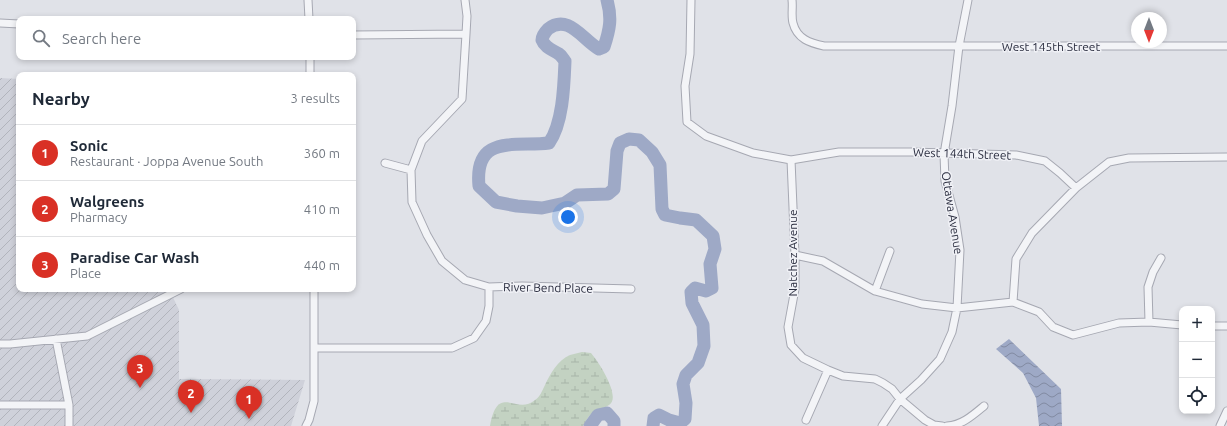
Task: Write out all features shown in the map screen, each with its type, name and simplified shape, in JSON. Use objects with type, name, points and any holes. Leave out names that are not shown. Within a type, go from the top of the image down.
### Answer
[{"type":"street","points":[[308,0],[309,16]]},
{"type":"street","points":[[465,0],[466,34],[462,99],[422,141],[411,170],[412,202],[426,235],[442,261],[465,280],[489,287]]},
{"type":"street","name":"West 144th Street","points":[[691,0],[690,54],[685,86],[687,122],[706,136],[754,153],[791,160],[839,152],[911,152],[1016,155],[1045,161],[1076,188]]},
{"type":"street","name":"West 145th Street","points":[[792,0],[793,23],[800,36],[811,44],[824,46],[1227,46]]},
{"type":"street","name":"Ottawa Avenue","points":[[882,426],[900,399],[921,380],[940,359],[952,332],[957,308],[960,250],[945,181],[944,154],[952,106],[959,46],[968,0]]},
{"type":"street","points":[[0,23],[16,24]]},
{"type":"street","points":[[356,35],[466,34]]},
{"type":"street","points":[[310,60],[310,72]]},
{"type":"street","points":[[1013,302],[1016,259],[1032,233],[1076,188],[1109,162],[1129,158],[1227,157]]},
{"type":"street","name":"Natchez Avenue","points":[[791,160],[795,254],[795,289],[788,327],[791,345],[803,358],[828,370]]},
{"type":"street","points":[[385,163],[411,170]]},
{"type":"street","points":[[875,291],[890,251]]},
{"type":"street","points":[[795,254],[823,261],[875,291],[922,304],[957,308],[1013,302],[1039,312],[1053,327],[1072,335],[1119,323],[1149,322],[1179,325]]},
{"type":"street","points":[[1149,322],[1148,287],[1153,272],[1161,258]]},
{"type":"street","name":"River Bend Place","points":[[315,348],[452,348],[474,338],[486,321],[489,306],[489,287],[522,286],[631,289]]},
{"type":"street","points":[[0,344],[87,336],[175,292]]},
{"type":"street","points":[[306,426],[314,401],[314,292]]},
{"type":"street","points":[[1215,326],[1227,326]]},
{"type":"street","points":[[56,339],[69,406],[69,426]]},
{"type":"street","points":[[806,420],[828,370],[843,376],[874,379],[892,389],[900,399],[925,420],[934,425],[942,426]]},
{"type":"street","points":[[0,405],[69,406]]},
{"type":"street","points":[[947,426],[961,424],[984,406]]},
{"type":"street","points":[[1220,426],[1227,411]]},
{"type":"shaded area","points":[[0,78],[16,79],[16,292],[170,292],[179,310],[179,379],[305,380],[291,426],[0,426]]},
{"type":"green space","points":[[582,352],[591,353],[594,357],[608,379],[613,395],[612,401],[609,405],[592,413],[583,426],[490,426],[493,413],[498,406],[508,402],[521,405],[528,404],[537,399],[540,396],[549,376],[558,364],[570,355]]},
{"type":"water","points":[[1009,339],[1061,389],[1062,426],[1039,426],[1036,398],[1023,373],[996,349]]},
{"type":"waterway","points":[[607,0],[610,24],[604,47],[599,49],[575,30],[562,24],[555,25],[548,29],[543,37],[542,40],[545,45],[560,55],[565,61],[560,115],[554,135],[549,143],[499,146],[490,151],[483,158],[479,169],[479,186],[496,202],[517,206],[542,208],[565,203],[577,195],[608,194],[614,189],[617,151],[620,143],[629,139],[639,140],[652,152],[660,165],[662,209],[665,215],[696,220],[713,236],[715,249],[710,264],[712,288],[706,291],[695,288],[691,292],[692,303],[703,325],[704,346],[698,363],[686,375],[683,384],[686,403],[685,419],[680,423],[659,415],[654,418],[653,426]]},
{"type":"waterway","points":[[590,426],[598,415],[607,413],[614,421],[614,426]]},
{"type":"place","name":"Paradise Car Wash","points":[[140,388]]},
{"type":"place","name":"Walgreens","points":[[191,413]]},
{"type":"place","name":"Sonic","points":[[249,419]]}]
